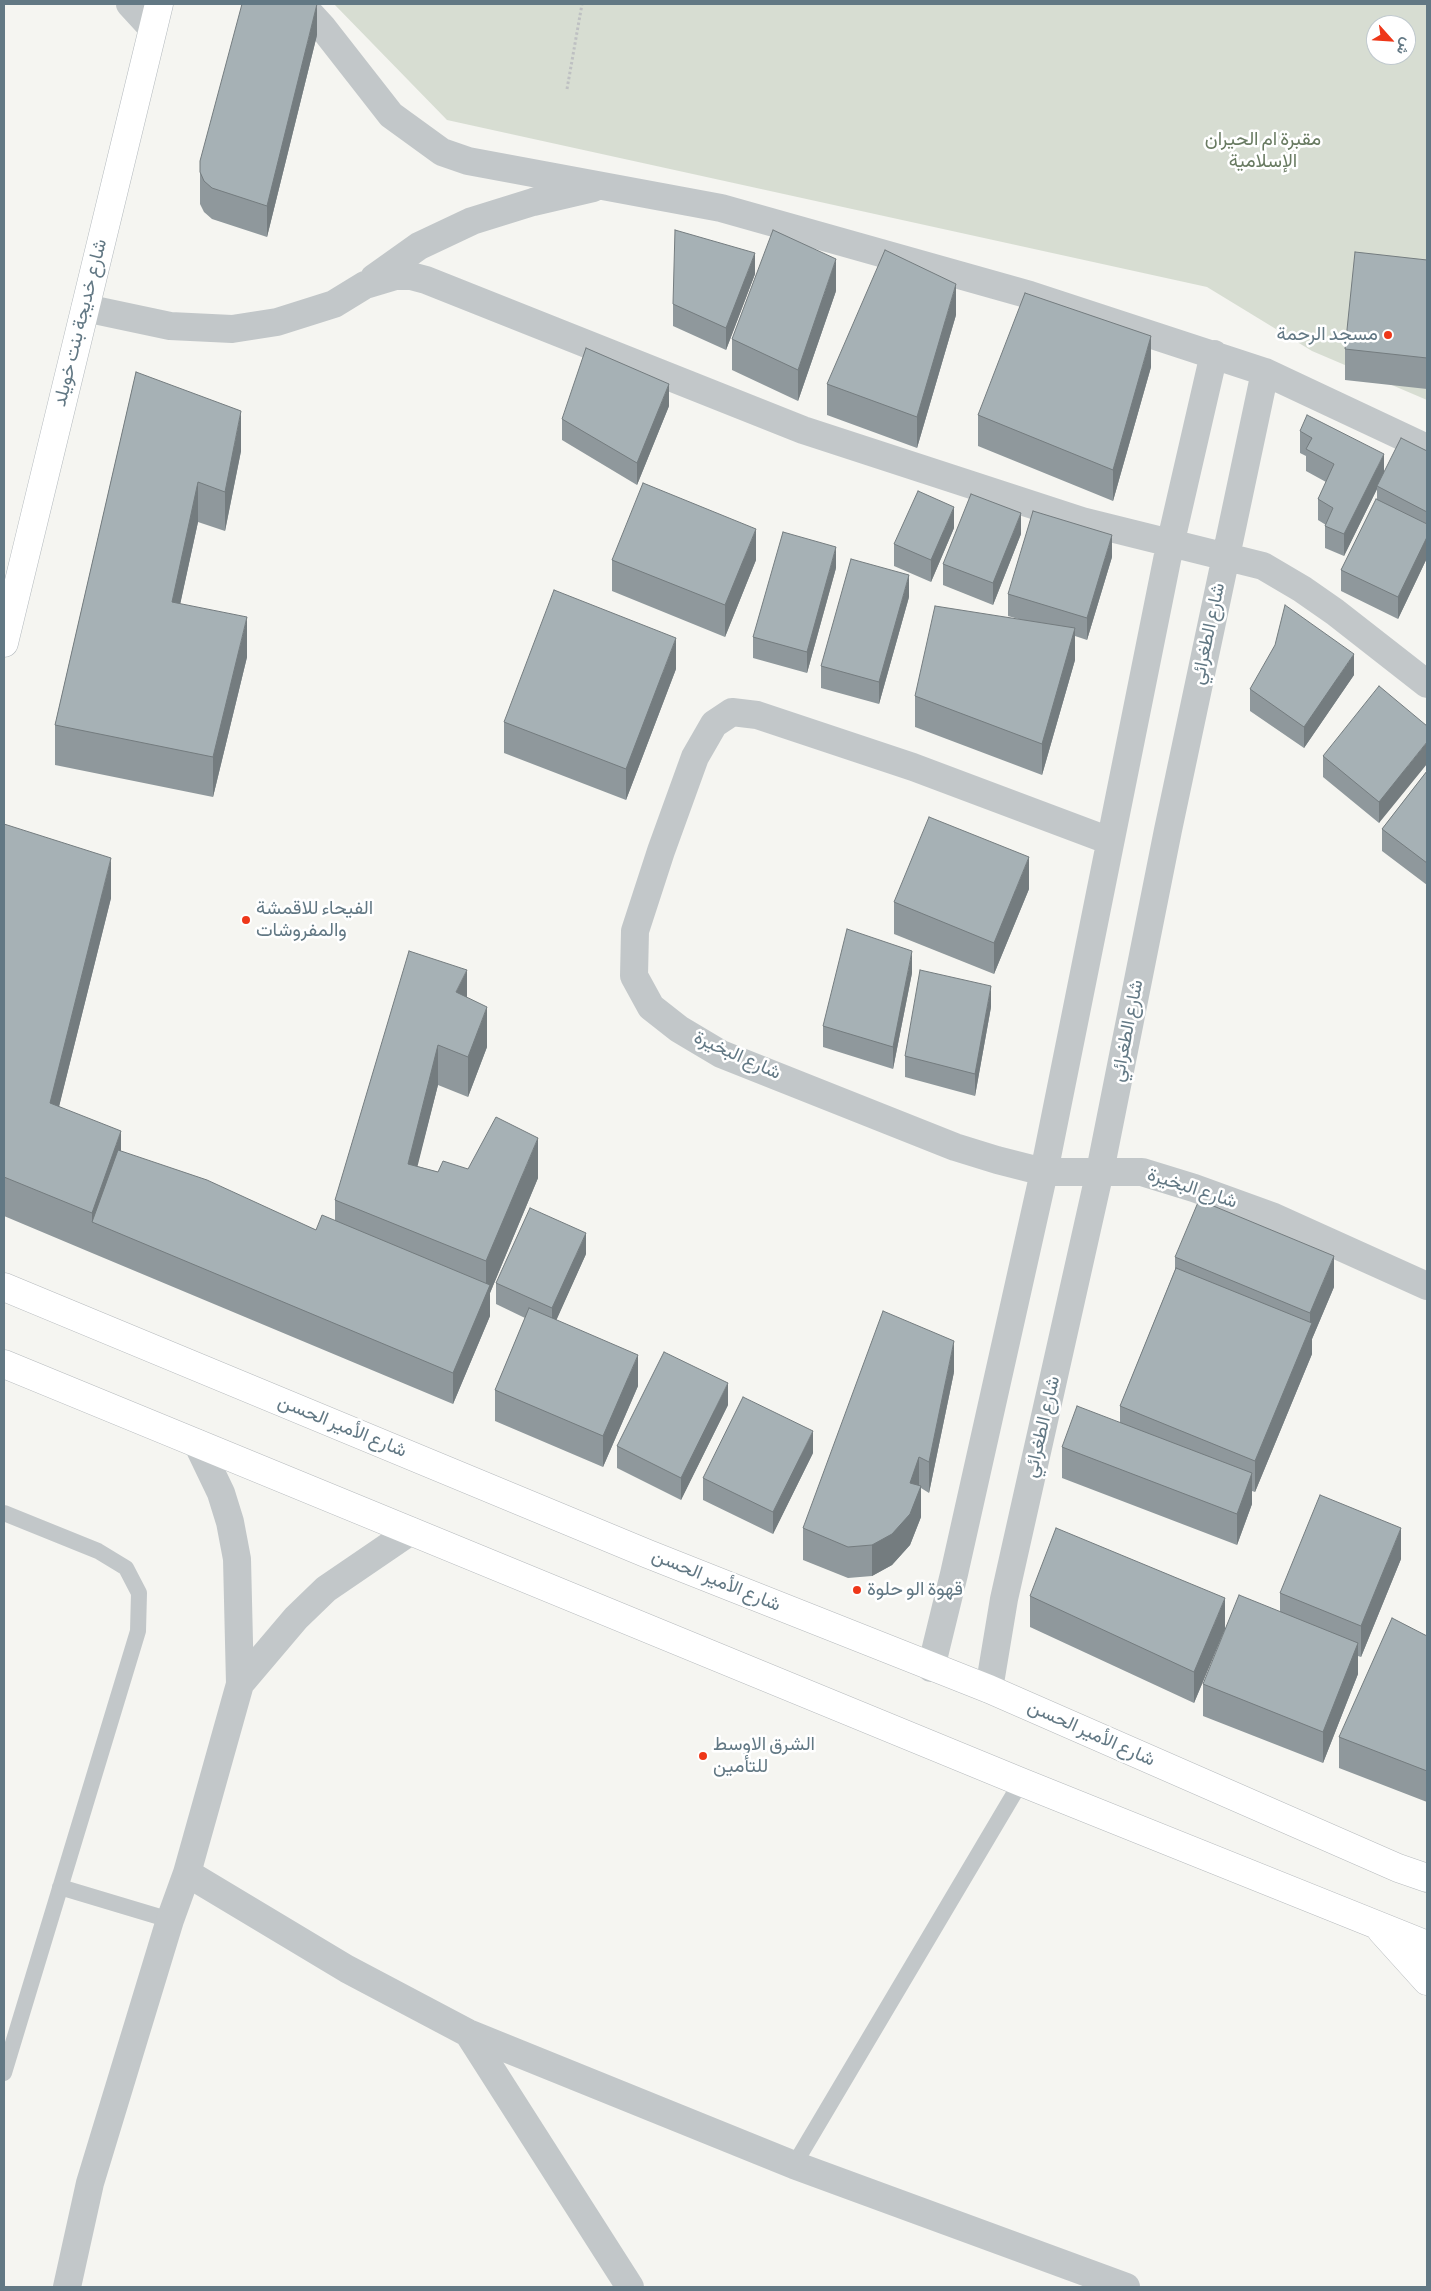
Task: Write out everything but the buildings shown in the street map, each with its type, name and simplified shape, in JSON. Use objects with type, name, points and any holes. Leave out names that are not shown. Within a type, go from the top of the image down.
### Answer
[{"type":"main road","name":"شارع خديجة بنت خويلد","points":[[4,643],[156,16]]},
{"type":"main road","name":"شارع الأمير الحسن","points":[[4,1288],[639,1550],[931,1668],[989,1689],[1398,1868],[1427,1878]]},
{"type":"main road","points":[[4,1364],[1020,1782],[1427,1945]]},
{"type":"main road","points":[[1398,1868],[1427,1862]]},
{"type":"main road","points":[[1375,1924],[1427,1981]]},
{"type":"street","points":[[130,4],[156,16]]},
{"type":"street","points":[[301,4],[323,28],[391,115],[442,152],[468,161],[730,211],[1030,295],[1265,372],[1427,448]]},
{"type":"street","points":[[85,308],[170,326],[232,329],[278,322],[334,304],[365,285],[418,246],[472,221],[533,202],[603,186]]},
{"type":"street","points":[[365,285],[394,276],[411,276],[426,280],[803,430],[1073,518],[1263,566],[1302,589],[1427,684]]},
{"type":"street","points":[[931,1668],[954,1574],[1044,1172],[1170,544],[1214,354]]},
{"type":"street","name":"شارع الطغرائي","points":[[989,1689],[1004,1599],[1100,1171],[1225,555],[1265,372]]},
{"type":"street","name":"شارع البخيرة","points":[[1110,841],[913,767],[757,715],[732,712],[714,724],[694,757],[635,931],[634,976],[651,1007],[678,1029],[721,1054],[955,1147],[1044,1172],[1142,1172],[1194,1188],[1274,1217],[1427,1286]]},
{"type":"street","points":[[67,2287],[90,2183],[170,1920],[187,1873],[240,1684],[238,1559],[221,1493],[197,1443]]},
{"type":"street","points":[[240,1684],[296,1618],[326,1588],[411,1531]]},
{"type":"street","points":[[187,1873],[348,1969],[468,2033],[794,2164],[1126,2287]]},
{"type":"street","points":[[468,2033],[630,2287]]},
{"type":"lane","points":[[4,1513],[98,1551],[126,1568],[139,1593],[138,1631],[4,2073]]},
{"type":"lane","points":[[794,2164],[1020,1782]]},
{"type":"lane","points":[[60,1887],[170,1920]]},
{"type":"path","points":[[567,89],[582,4]]},
{"type":"green space","name":"مقبرة ام الحيران الإسلامية","points":[[334,4],[1427,4],[1427,400],[1312,351],[1207,287],[447,120]]},
{"type":"place","name":"مسجد الرحمة","points":[[1388,335]]},
{"type":"place","name":"الفيحاء للاقمشة والمفروشات","points":[[246,920]]},
{"type":"place","name":"قهوة الو حلوة","points":[[857,1590]]},
{"type":"place","name":"الشرق الاوسط للتأمين","points":[[703,1756]]}]
